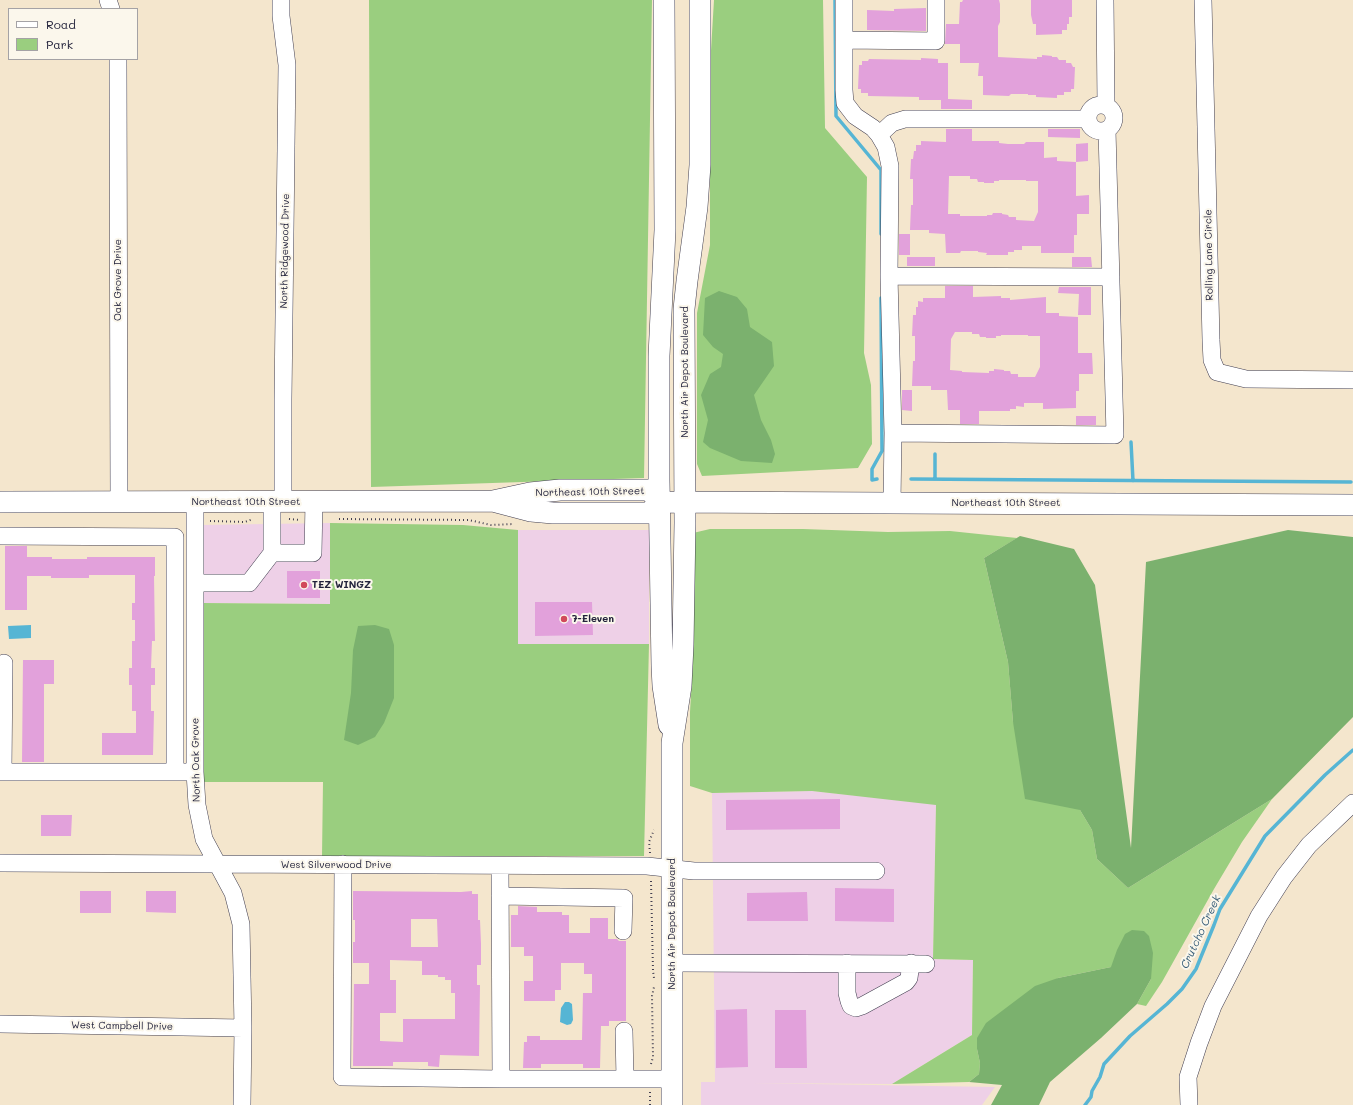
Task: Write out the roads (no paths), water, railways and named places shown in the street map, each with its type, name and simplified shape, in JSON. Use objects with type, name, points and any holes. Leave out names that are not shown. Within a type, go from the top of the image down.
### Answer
[{"type":"main road","name":"North Air Depot Boulevard","points":[[664,0],[665,166],[664,257],[659,356],[660,502],[662,666],[663,686],[672,743]]},
{"type":"main road","name":"North Air Depot Boulevard","points":[[672,1105],[672,743],[681,686],[683,652],[685,503],[684,309],[697,207],[700,165],[700,0]]},
{"type":"main road","points":[[665,166],[700,165]]},
{"type":"main road","name":"Northeast 10th Street","points":[[0,502],[119,502],[195,512],[276,507],[314,510],[493,501],[530,493],[560,490],[649,490],[660,502],[685,503],[1353,505]]},
{"type":"street","name":"North Ridgewood Drive","points":[[272,553],[283,399],[287,65],[281,16],[281,0]]},
{"type":"street","points":[[844,0],[845,103],[855,116],[873,128],[879,135],[886,147],[890,166],[890,276],[893,433],[892,503]]},
{"type":"street","points":[[844,40],[936,41],[936,0]]},
{"type":"street","points":[[1105,0],[1106,106]]},
{"type":"street","name":"Rolling Lane Circle","points":[[1203,0],[1211,340],[1212,360],[1216,372],[1246,379],[1353,380]]},
{"type":"street","name":"Oak Grove Drive","points":[[118,60],[119,502]]},
{"type":"street","points":[[1100,104],[1106,106],[1112,110],[1114,118],[1111,126],[1107,130],[1095,130],[1089,124],[1089,111],[1100,104]]},
{"type":"street","points":[[879,135],[892,124],[905,119],[1088,118]]},
{"type":"street","points":[[893,433],[1115,435],[1107,130]]},
{"type":"street","points":[[890,276],[1111,277]]},
{"type":"street","points":[[195,583],[249,583],[272,553],[312,553],[314,510]]},
{"type":"street","name":"North Oak Grove","points":[[195,512],[195,772],[197,805],[204,839],[233,893],[241,924],[243,1028],[242,1105]]},
{"type":"street","points":[[0,536],[175,537],[175,772]]},
{"type":"street","points":[[4,663],[1,772],[195,772]]},
{"type":"street","points":[[1189,1105],[1188,1077],[1199,1043],[1213,1006],[1259,916],[1284,877],[1309,845],[1353,803]]},
{"type":"street","name":"West Silverwood Drive","points":[[0,863],[650,866],[694,871],[876,871]]},
{"type":"street","points":[[343,864],[342,1077],[672,1079]]},
{"type":"street","points":[[500,866],[501,1079]]},
{"type":"street","points":[[500,896],[624,898],[624,931]]},
{"type":"street","points":[[672,963],[847,963],[918,964],[906,982],[856,1008],[852,1006],[849,1001],[847,993],[847,963]]},
{"type":"street","name":"West Campbell Drive","points":[[0,1024],[243,1028]]},
{"type":"street","points":[[624,1031],[625,1079]]},
{"type":"water","points":[[31,625],[31,638],[9,639],[8,626]]},
{"type":"water","points":[[565,1002],[572,1004],[573,1020],[571,1024],[567,1025],[560,1022],[561,1008]]},
{"type":"waterway","points":[[835,0],[836,116],[881,170],[881,234]]},
{"type":"waterway","points":[[877,479],[872,480],[872,469],[882,451],[881,298]]},
{"type":"waterway","points":[[1131,442],[1133,481]]},
{"type":"waterway","points":[[935,454],[935,479]]},
{"type":"waterway","points":[[911,479],[1351,482]]},
{"type":"waterway","name":"Crutcho Creek","points":[[1085,1105],[1091,1097],[1092,1091],[1100,1077],[1104,1064],[1130,1036],[1182,989],[1196,969],[1220,909],[1265,836],[1325,775],[1353,750]]},
{"type":"place","name":"TEZ WINGZ","points":[[304,585]]},
{"type":"place","name":"7-Eleven","points":[[564,619]]}]
